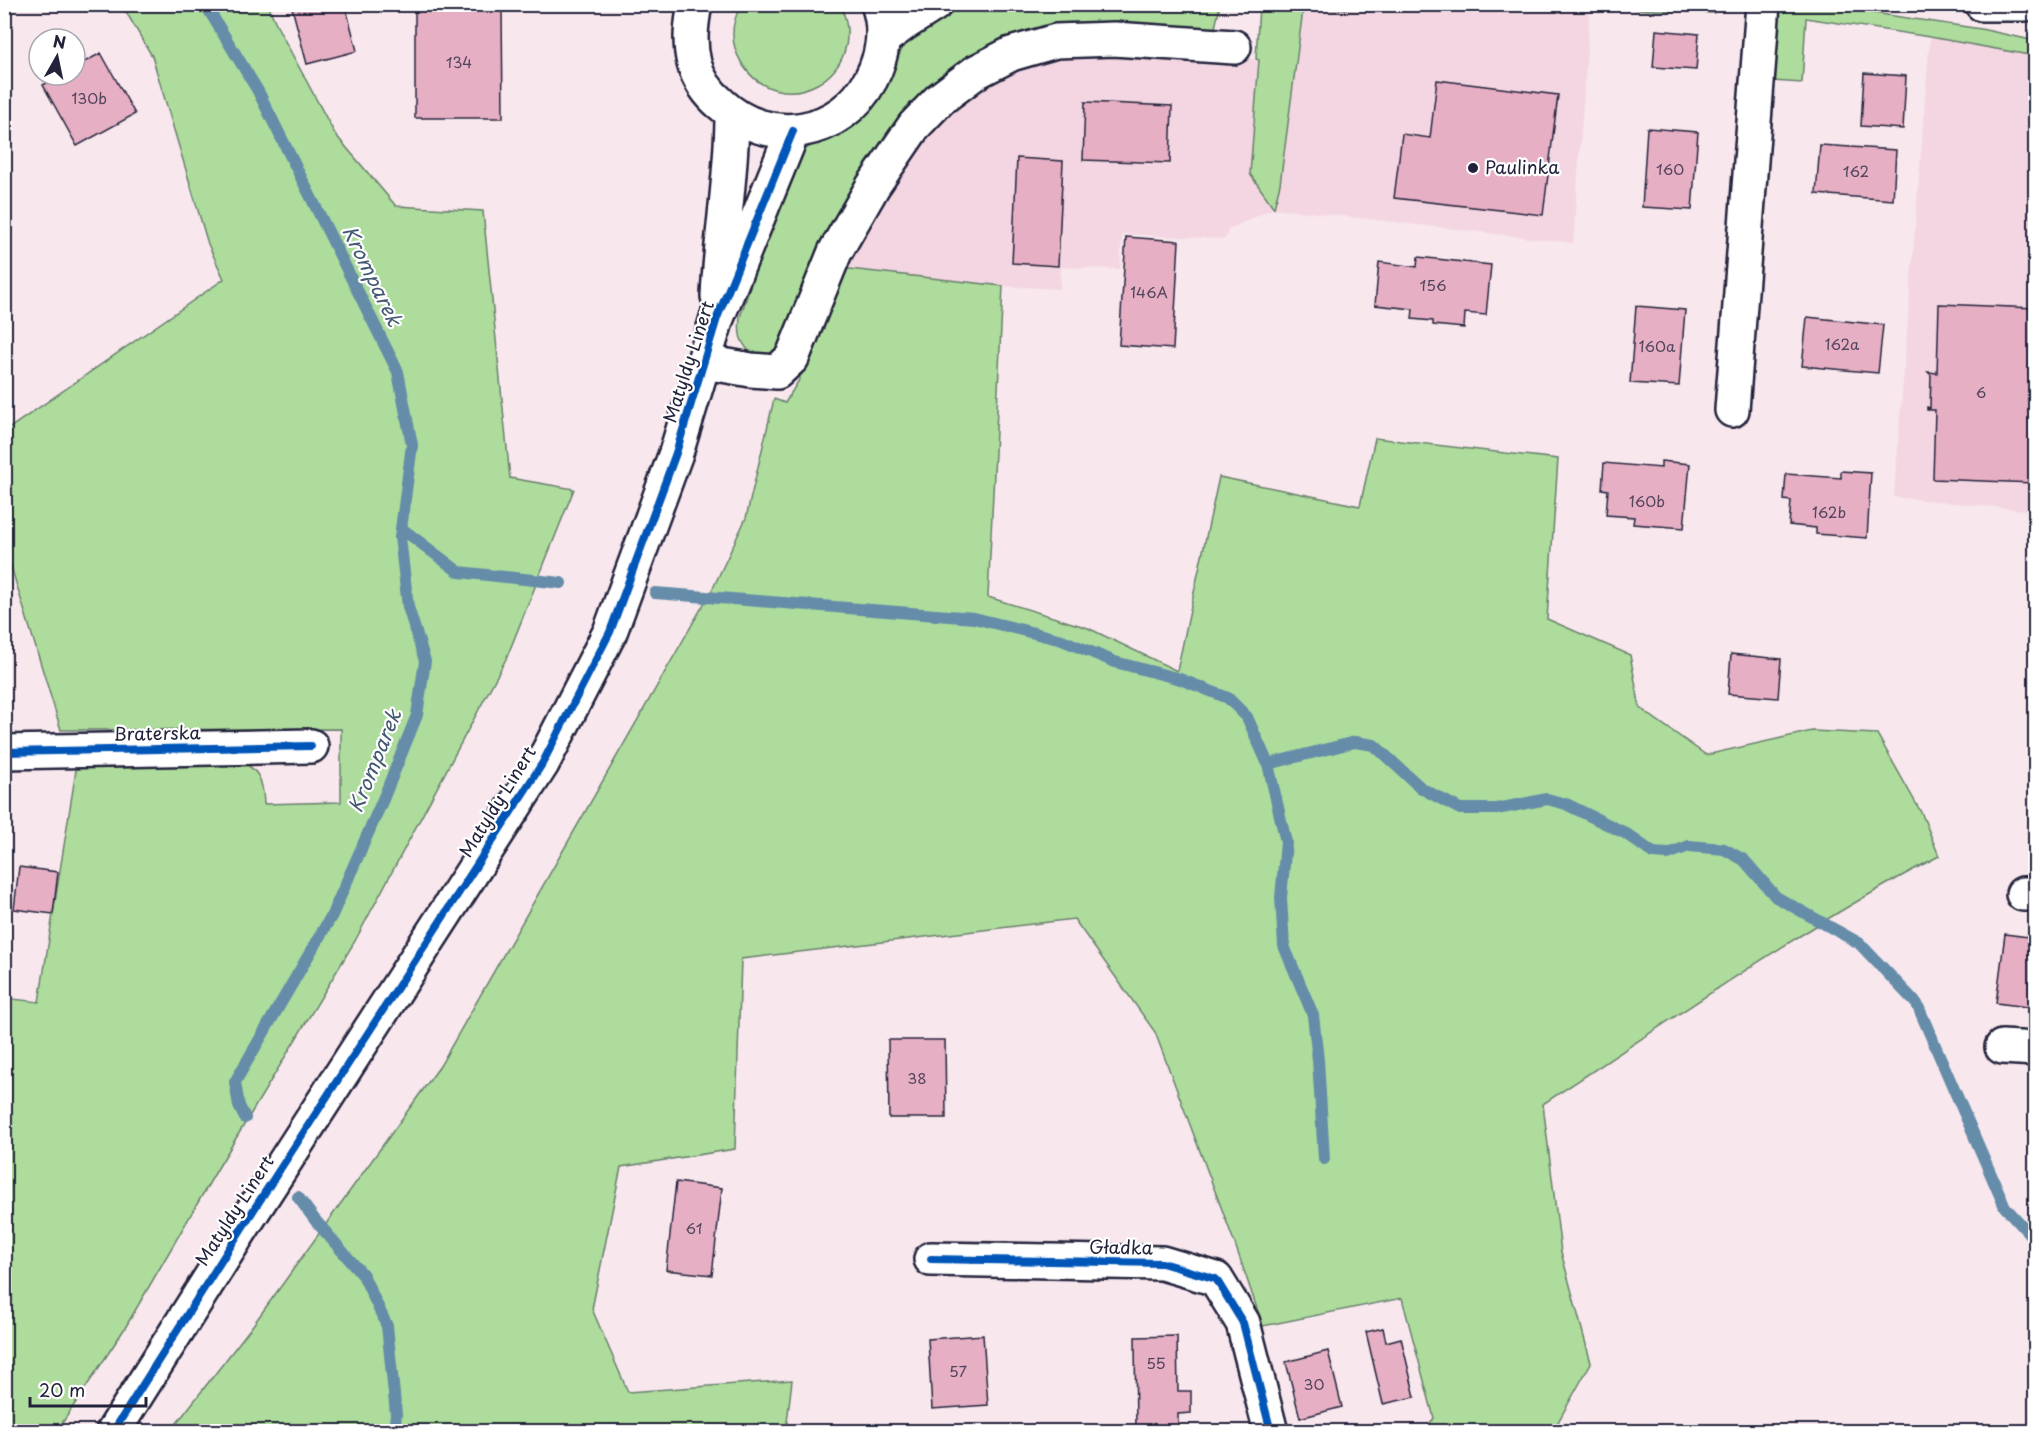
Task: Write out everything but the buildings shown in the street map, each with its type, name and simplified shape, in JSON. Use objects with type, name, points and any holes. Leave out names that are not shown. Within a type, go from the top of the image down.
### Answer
[{"type":"street","points":[[694,4],[689,33],[694,65],[709,93],[732,115],[761,128],[777,131],[793,131],[820,125],[845,112],[864,92],[878,67],[883,39],[883,25],[878,4]]},
{"type":"street","points":[[883,39],[905,22],[935,4]]},
{"type":"street","points":[[1732,410],[1763,4]]},
{"type":"street","points":[[1982,4],[2026,4]]},
{"type":"street","points":[[705,362],[777,372],[792,358],[835,252],[873,186],[914,126],[940,99],[976,72],[1011,54],[1056,41],[1114,39],[1234,47]]},
{"type":"street","name":"Matyldy Linert","points":[[717,318],[721,242],[732,143],[732,115]]},
{"type":"street","name":"Matyldy Linert","points":[[113,1431],[542,764],[610,632],[676,453],[717,318],[793,131]]},
{"type":"street","name":"Braterska","points":[[4,752],[310,746]]},
{"type":"street","points":[[2002,1047],[2036,1049]]},
{"type":"street","name":"Gładka","points":[[931,1259],[1162,1263],[1216,1279],[1243,1323],[1271,1431]]},
{"type":"shaded area","points":[[1590,7],[1573,243],[1274,208],[1229,229],[1225,239],[1122,234],[1120,269],[1061,267],[1060,289],[1003,286],[840,268],[921,133],[978,82],[1059,49],[1171,51],[1259,60],[1264,10]]},
{"type":"shaded area","points":[[1930,37],[2035,56],[2035,511],[1894,497]]},
{"type":"green space","points":[[840,4],[847,30],[844,53],[833,71],[817,84],[798,91],[777,90],[757,81],[737,55],[733,33],[735,19],[741,5]]},
{"type":"green space","points":[[1438,4],[1735,4],[1736,8],[1716,7],[1714,13],[1590,7],[1438,7]]},
{"type":"green space","points":[[122,5],[268,5],[335,134],[396,206],[483,211],[510,478],[574,489],[507,657],[355,941],[125,1328],[57,1431],[5,1431],[4,998],[39,1002],[77,764],[233,758],[248,765],[258,775],[264,804],[341,802],[341,729],[61,730],[5,547],[4,432],[224,279],[208,244],[152,56]]},
{"type":"green space","points":[[968,5],[1220,5],[1215,28],[1176,30],[970,62],[798,311],[774,356],[752,355],[741,338],[740,317],[788,175],[797,159],[807,148],[843,131],[883,88],[903,47],[915,34],[948,11]]},
{"type":"green space","points":[[1259,5],[1375,5],[1375,8],[1303,10],[1280,184],[1274,208],[1250,174],[1259,60],[1256,59]]},
{"type":"green space","points":[[1787,5],[1820,5],[1981,29],[2035,42],[2035,56],[1806,18],[1802,83],[1773,81],[1778,15]]},
{"type":"green space","points":[[840,268],[1003,286],[988,597],[1088,628],[1177,671],[1219,477],[1360,506],[1375,438],[1558,459],[1547,619],[1630,655],[1640,708],[1706,755],[1812,731],[1877,734],[1922,814],[1939,856],[1787,944],[1543,1104],[1561,1252],[1591,1363],[1553,1431],[1424,1431],[1434,1418],[1402,1298],[1263,1326],[1235,1244],[1155,1032],[1074,919],[741,959],[735,1149],[621,1167],[592,1309],[628,1392],[792,1380],[786,1431],[170,1432],[253,1325],[440,1066],[714,586],[746,518],[774,399],[785,403],[799,380]]},
{"type":"waterway","name":"Kromparek","points":[[205,4],[258,91],[398,372],[412,445],[400,537],[408,607],[425,661],[417,715],[332,915],[235,1082],[239,1106],[245,1118]]},
{"type":"waterway","points":[[401,528],[459,572],[561,583]]},
{"type":"waterway","points":[[655,593],[974,618],[1062,640],[1115,662],[1180,679],[1228,698],[1247,717],[1268,764],[1355,742],[1374,745],[1421,788],[1460,809],[1497,809],[1547,799],[1566,804],[1625,833],[1653,853],[1668,854],[1689,846],[1724,849],[1744,860],[1776,897],[1859,943],[1917,1004],[2005,1207],[2036,1241]]},
{"type":"waterway","points":[[1268,764],[1286,842],[1281,898],[1284,946],[1313,1015],[1324,1159]]},
{"type":"waterway","name":"Kromparek","points":[[298,1197],[363,1275],[387,1326],[396,1414],[394,1432]]},
{"type":"cycle path","points":[[113,1432],[542,764],[610,632],[676,453],[717,318],[793,131]]},
{"type":"cycle path","points":[[4,752],[311,746]]},
{"type":"cycle path","points":[[931,1259],[1162,1263],[1216,1279],[1243,1323],[1271,1432]]},
{"type":"place","name":"Paulinka","points":[[1473,168]]}]
